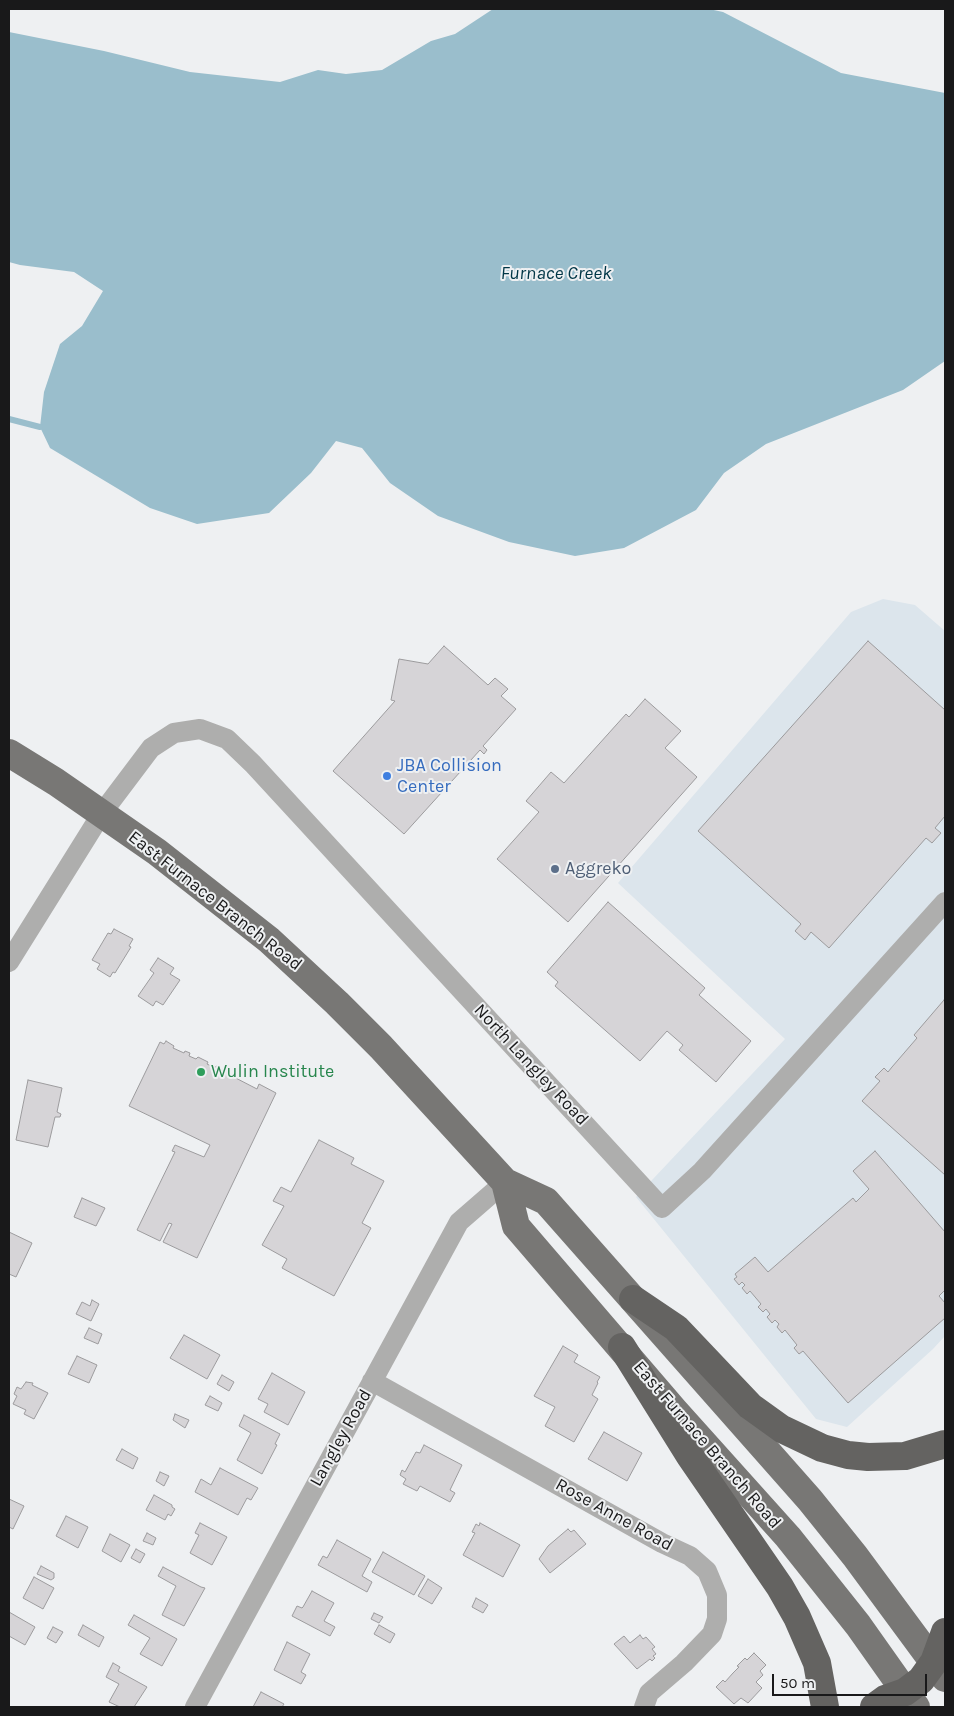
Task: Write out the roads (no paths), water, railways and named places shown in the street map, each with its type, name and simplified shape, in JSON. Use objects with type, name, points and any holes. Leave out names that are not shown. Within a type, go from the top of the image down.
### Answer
[{"type":"highway","points":[[632,1298],[676,1328],[750,1406],[782,1429],[822,1448],[848,1455],[905,1456],[945,1444]]},
{"type":"highway","points":[[622,1347],[690,1456],[780,1586],[797,1617],[817,1663],[825,1707]]},
{"type":"highway","points":[[874,1707],[885,1699],[911,1699],[921,1680],[940,1670],[945,1632]]},
{"type":"main road","name":"East Furnace Branch Road","points":[[9,753],[102,813],[203,887],[269,940],[308,975],[381,1047],[504,1182],[546,1201],[810,1500],[855,1556],[940,1670]]},
{"type":"main road","name":"East Furnace Branch Road","points":[[504,1182],[516,1226],[622,1347],[674,1410],[788,1537],[858,1625],[911,1699]]},
{"type":"street","name":"North Langley Road","points":[[102,813],[151,748],[174,733],[200,729],[227,739],[253,764],[662,1208],[702,1171],[945,902]]},
{"type":"street","points":[[9,962],[102,813]]},
{"type":"street","name":"Langley Road","points":[[195,1707],[459,1222],[504,1182]]},
{"type":"street","name":"Rose Anne Road","points":[[372,1381],[662,1543],[690,1556],[707,1571],[717,1595],[717,1619],[712,1634],[684,1663],[649,1693],[644,1707]]},
{"type":"water","name":"Furnace Creek","points":[[493,9],[709,9],[723,12],[841,73],[945,93],[945,361],[903,390],[766,444],[724,473],[696,510],[624,548],[575,556],[509,542],[438,516],[390,483],[362,448],[336,441],[311,473],[269,513],[197,524],[150,508],[50,448],[40,427],[44,392],[60,344],[82,326],[103,291],[74,272],[9,262],[9,32],[104,51],[190,72],[280,82],[318,70],[346,74],[382,70],[431,41],[455,34]]},
{"type":"waterway","points":[[9,419],[40,427]]},
{"type":"place","name":"JBA Collision Center","points":[[387,776]]},
{"type":"place","name":"Aggreko","points":[[555,869]]},
{"type":"place","name":"Wulin Institute","points":[[201,1072]]}]
